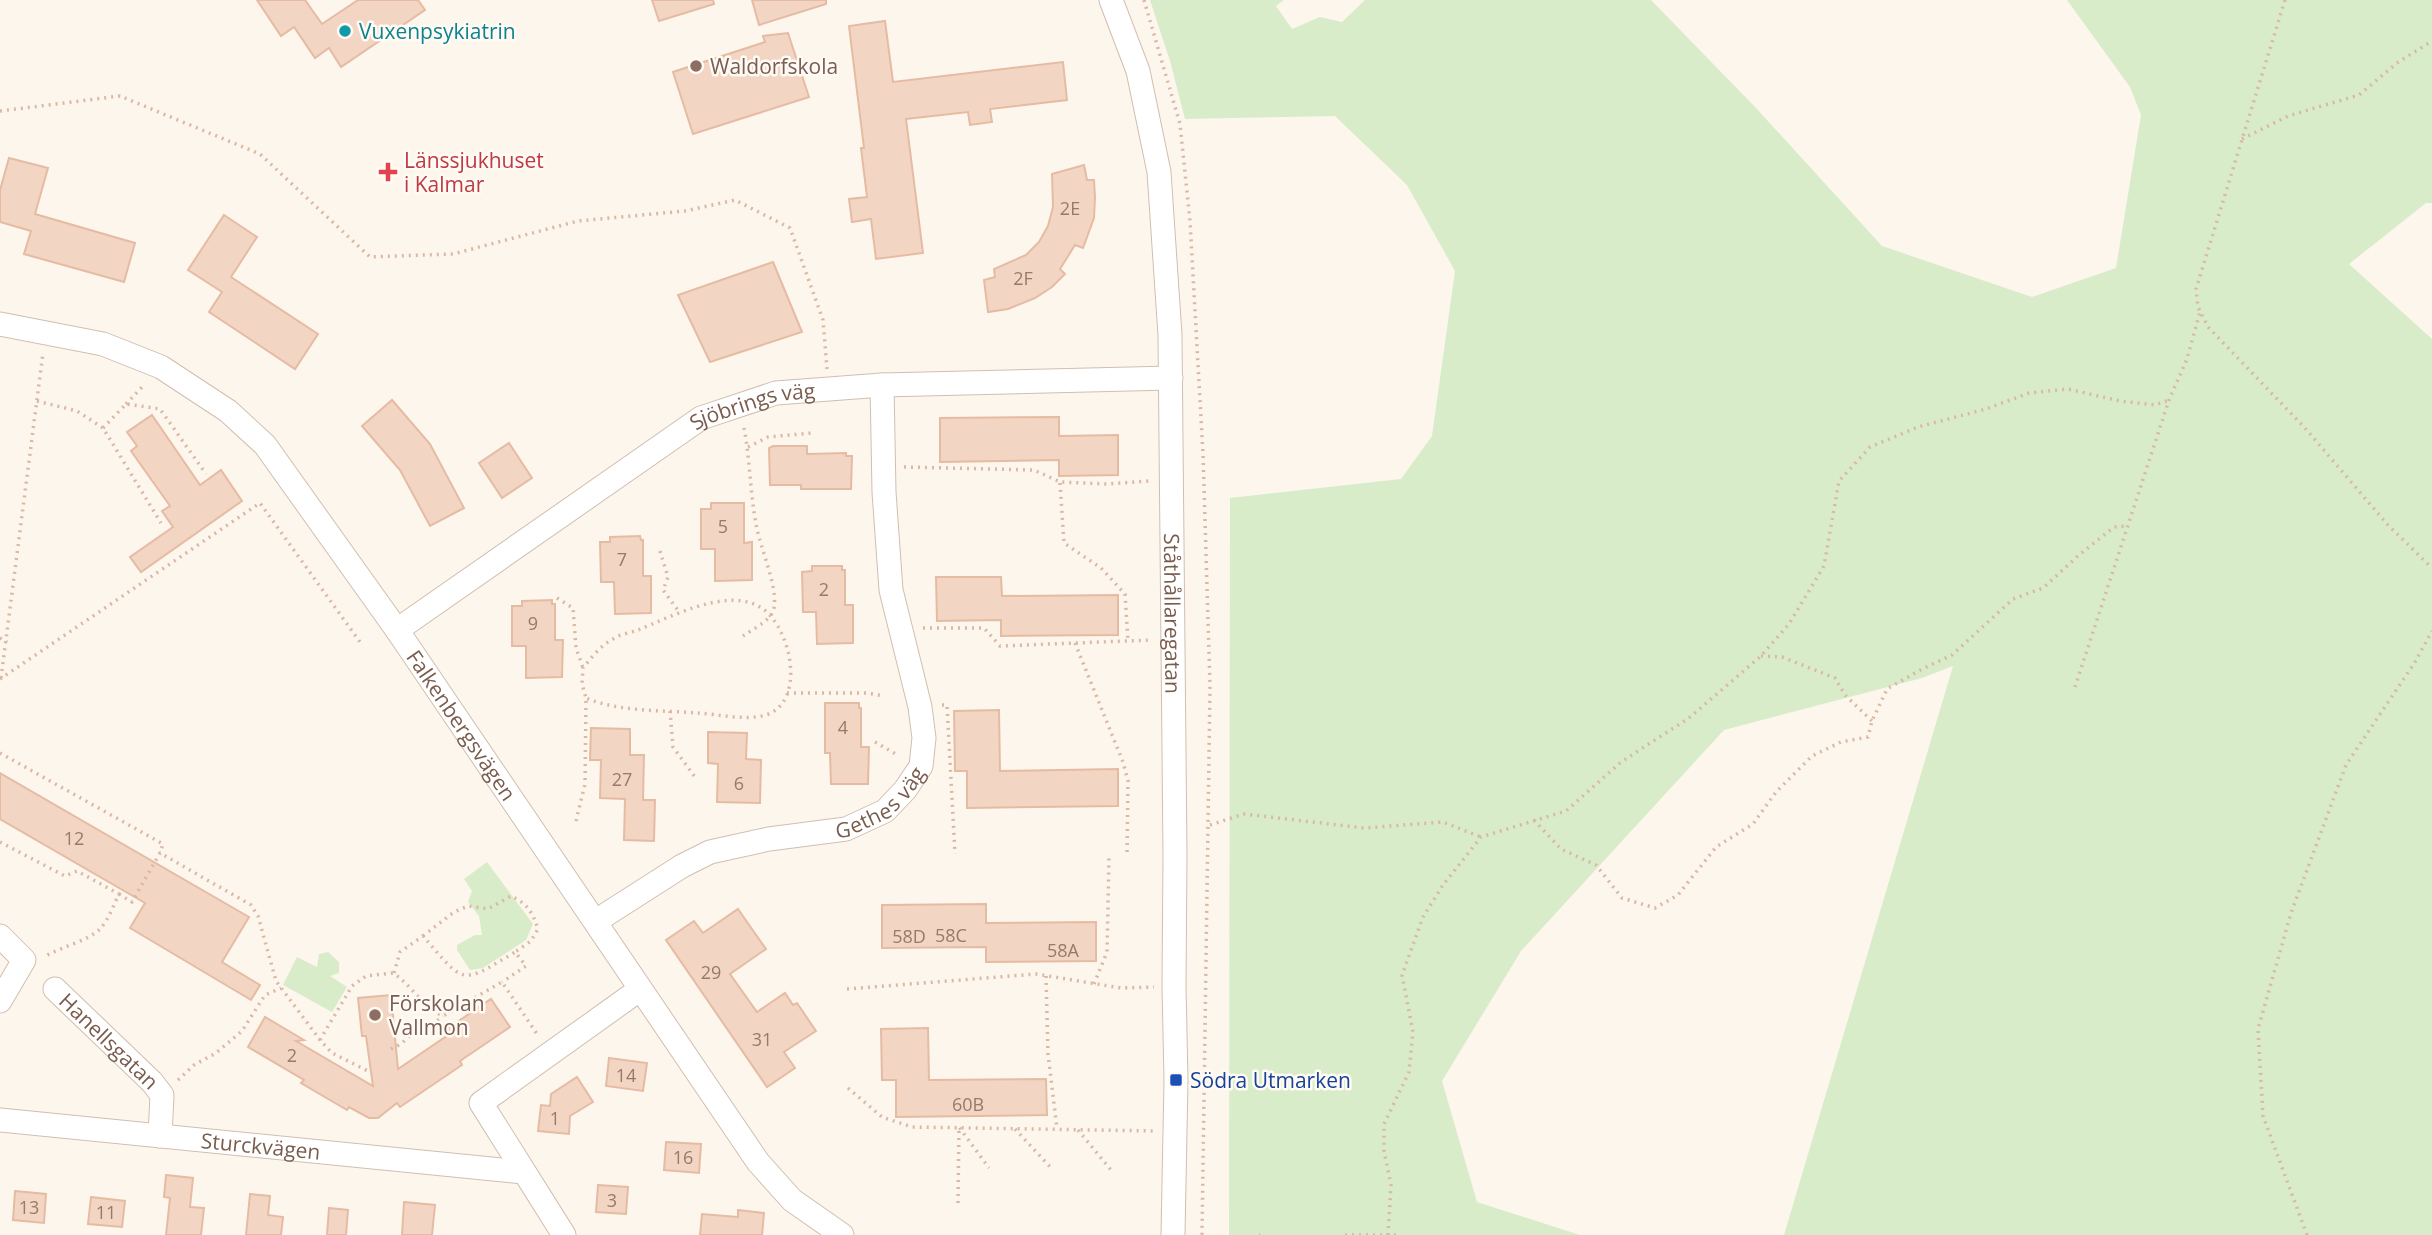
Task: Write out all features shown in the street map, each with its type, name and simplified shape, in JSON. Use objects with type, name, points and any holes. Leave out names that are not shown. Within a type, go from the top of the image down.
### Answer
[{"type":"street","name":"Ståthållaregatan","points":[[1111,0],[1138,71],[1159,172],[1171,378],[1176,1080],[1174,1235]]},
{"type":"street","name":"Falkenbergsvägen","points":[[0,324],[103,344],[161,367],[228,411],[265,445],[397,629],[758,1162],[792,1200],[832,1233]]},
{"type":"street","name":"Sjöbrings väg","points":[[397,629],[701,418],[776,393],[882,385],[1171,378]]},
{"type":"street","name":"Gethes väg","points":[[596,921],[682,866],[710,852],[769,839],[846,829],[885,811],[905,790],[920,766],[924,738],[920,707],[891,590],[882,385]]},
{"type":"street","points":[[0,936],[32,960],[0,1001]]},
{"type":"street","name":"Hanellsgatan","points":[[55,989],[152,1082],[162,1095],[160,1136]]},
{"type":"street","points":[[564,1235],[481,1104],[639,989]]},
{"type":"street","name":"Sturckvägen","points":[[0,1120],[523,1172]]},
{"type":"path","points":[[1143,0],[1180,124],[1190,221],[1203,454],[1209,632],[1209,825],[1202,1235]]},
{"type":"path","points":[[2285,0],[2196,289],[2200,312],[2208,327],[2305,428],[2387,524],[2432,568]]},
{"type":"path","points":[[2242,139],[2288,116],[2359,95],[2397,63],[2432,41]]},
{"type":"path","points":[[0,111],[120,96],[260,155],[370,257],[453,254],[578,221],[685,211],[735,201],[790,228],[823,320],[828,389]]},
{"type":"path","points":[[2075,687],[2169,400],[2187,359],[2200,312]]},
{"type":"path","points":[[1,679],[46,333]]},
{"type":"path","points":[[1388,1235],[1391,1185],[1384,1151],[1384,1124],[1409,1072],[1413,1032],[1402,975],[1423,918],[1443,885],[1482,837],[1566,811],[1622,762],[1689,718],[1761,656],[1789,624],[1824,566],[1839,481],[1870,447],[1918,427],[1986,409],[2029,393],[2068,389],[2120,401],[2155,405],[2169,400]]},
{"type":"path","points":[[37,401],[77,411],[103,428],[161,523]]},
{"type":"path","points":[[103,428],[127,404],[160,409],[206,474]]},
{"type":"path","points":[[740,405],[748,447],[756,523],[775,589],[774,610],[770,617],[743,636]]},
{"type":"path","points":[[748,447],[768,437],[812,433]]},
{"type":"path","points":[[884,467],[1034,470],[1060,482],[1107,484],[1172,479]]},
{"type":"path","points":[[1060,482],[1064,543],[1101,568],[1125,594],[1128,641]]},
{"type":"path","points":[[1,679],[260,503],[360,642]]},
{"type":"path","points":[[1534,820],[1561,849],[1596,865],[1622,898],[1655,908],[1678,895],[1716,847],[1754,824],[1776,792],[1812,756],[1841,742],[1868,737],[1872,721],[1887,689],[1952,655],[2013,599],[2043,588],[2114,527],[2128,526]]},
{"type":"path","points":[[660,551],[668,577],[663,590],[680,613]]},
{"type":"path","points":[[557,598],[573,608],[576,648],[583,668],[582,684],[586,698],[585,784],[576,821]]},
{"type":"path","points":[[583,668],[614,638],[719,601],[738,600],[760,607],[770,617],[780,633],[792,664],[791,686],[781,704],[767,715],[750,717],[670,711],[601,704],[586,698]]},
{"type":"path","points":[[899,628],[984,628],[1000,646],[1174,639]]},
{"type":"path","points":[[2307,1235],[2263,1116],[2258,1029],[2291,913],[2346,765],[2415,662],[2432,631]]},
{"type":"path","points":[[0,638],[7,642]]},
{"type":"path","points":[[1075,643],[1123,762],[1128,781],[1127,857]]},
{"type":"path","points":[[1761,656],[1783,657],[1835,678],[1845,695],[1872,721]]},
{"type":"path","points":[[787,692],[867,693],[884,696]]},
{"type":"path","points":[[920,707],[947,705],[956,854]]},
{"type":"path","points":[[670,711],[673,747],[695,777]]},
{"type":"path","points":[[875,742],[891,753],[920,766]]},
{"type":"path","points":[[0,753],[163,844],[132,902],[77,871],[65,876],[0,842]]},
{"type":"path","points":[[1209,825],[1244,814],[1364,828],[1443,822],[1482,837]]},
{"type":"path","points":[[160,853],[251,905],[258,916],[276,981],[332,1052],[368,1071]]},
{"type":"path","points":[[1094,984],[1107,952],[1109,857]]},
{"type":"path","points":[[32,960],[81,941],[100,929],[119,894]]},
{"type":"path","points":[[394,973],[400,953],[454,912],[468,906],[488,909],[511,896],[522,901],[534,915],[538,929],[531,941],[471,976],[453,971],[423,936]]},
{"type":"path","points":[[391,1049],[416,1030],[429,1028],[443,1016],[526,966],[515,952]]},
{"type":"path","points":[[320,1040],[352,986],[366,976],[394,973],[407,983],[429,1010],[443,1016]]},
{"type":"path","points":[[847,989],[1036,974],[1121,988],[1174,986]]},
{"type":"path","points":[[1046,976],[1048,1054],[1057,1129]]},
{"type":"path","points":[[502,982],[551,1053]]},
{"type":"path","points":[[162,1095],[194,1065],[216,1053],[242,1031],[265,995],[281,988]]},
{"type":"path","points":[[848,1088],[882,1117],[912,1127],[1174,1132]]},
{"type":"path","points":[[959,1128],[989,1168]]},
{"type":"path","points":[[958,1203],[959,1128]]},
{"type":"path","points":[[1015,1129],[1054,1170]]},
{"type":"path","points":[[1078,1130],[1111,1170]]},
{"type":"path","points":[[1345,1235],[1396,1235]]},
{"type":"green space","points":[[1150,0],[1284,0],[1276,6],[1292,29],[1320,17],[1342,22],[1365,0],[1651,0],[1756,108],[1882,246],[2032,297],[2116,268],[2141,115],[2130,87],[2067,0],[2432,0],[2432,203],[2426,203],[2349,264],[2432,339],[2432,1235],[1784,1235],[1953,666],[1922,678],[1724,730],[1521,951],[1442,1081],[1477,1202],[1580,1235],[1229,1235],[1230,498],[1401,479],[1432,436],[1455,271],[1407,185],[1335,116],[1185,119]]},
{"type":"green space","points":[[487,862],[533,924],[526,940],[483,968],[470,970],[457,950],[457,945],[475,935],[482,935],[479,916],[468,902],[472,891],[464,879]]},
{"type":"green space","points":[[328,952],[339,962],[339,973],[330,976],[347,987],[332,1012],[283,985],[297,957],[317,967],[319,954]]},
{"type":"building","name":"Vuxenpsykiatrin","points":[[257,0],[305,0],[322,24],[358,0],[418,0],[425,10],[341,67],[329,48],[315,58],[294,27],[281,36]]},
{"type":"building","points":[[652,0],[713,0],[714,4],[659,21]]},
{"type":"building","points":[[752,0],[826,0],[826,4],[759,25]]},
{"type":"building","points":[[885,21],[893,82],[1063,62],[1067,100],[990,109],[992,122],[970,125],[968,112],[906,119],[923,253],[876,259],[871,219],[852,222],[849,199],[867,197],[861,148],[864,148],[849,26]]},
{"type":"building","points":[[788,33],[809,97],[693,134],[673,72],[765,42],[763,36]]},
{"type":"building","points":[[9,158],[48,168],[35,214],[135,243],[124,282],[24,254],[31,231],[0,222],[0,190]]},
{"type":"building","points":[[1084,165],[1087,180],[1094,180],[1095,197],[1094,218],[1083,248],[1075,245],[1060,269],[1065,274],[1052,287],[1035,298],[1008,309],[988,312],[984,280],[995,277],[994,269],[1026,255],[1039,242],[1048,226],[1053,207],[1052,174]]},
{"type":"building","points":[[224,215],[257,237],[231,277],[318,334],[295,369],[209,312],[222,292],[188,270]]},
{"type":"building","points":[[773,262],[802,332],[710,362],[678,295]]},
{"type":"building","points":[[392,400],[430,444],[464,508],[430,526],[400,470],[362,426]]},
{"type":"building","points":[[152,415],[200,485],[221,470],[242,501],[141,572],[130,557],[173,527],[162,511],[170,506],[131,451],[137,446],[127,432]]},
{"type":"building","points":[[1059,417],[1059,436],[1118,435],[1118,475],[1059,476],[1059,460],[940,462],[940,418]]},
{"type":"building","points":[[509,443],[532,478],[502,498],[479,463]]},
{"type":"building","points":[[807,446],[807,454],[846,453],[846,456],[852,456],[851,489],[801,489],[801,485],[770,485],[769,448]]},
{"type":"building","points":[[711,503],[744,503],[744,543],[752,542],[752,580],[715,581],[715,549],[701,549],[701,509],[711,509]]},
{"type":"building","points":[[640,536],[643,540],[643,576],[651,576],[651,613],[615,614],[614,582],[601,582],[600,542],[610,542],[610,537]]},
{"type":"building","points":[[812,566],[842,566],[842,570],[845,570],[845,605],[853,605],[853,643],[817,644],[816,612],[803,612],[802,572],[812,571]]},
{"type":"building","points":[[936,577],[1001,577],[1002,596],[1118,595],[1118,635],[1001,636],[1001,620],[937,621]]},
{"type":"building","points":[[552,600],[552,604],[555,604],[555,640],[563,640],[562,677],[526,678],[526,646],[512,646],[512,606],[522,606],[522,601]]},
{"type":"building","points":[[825,703],[859,703],[861,747],[869,747],[868,784],[831,784],[830,753],[825,753]]},
{"type":"building","points":[[999,710],[1000,771],[1118,769],[1118,806],[967,808],[967,771],[955,771],[954,711]]},
{"type":"building","points":[[591,728],[630,729],[630,755],[644,755],[643,800],[655,800],[654,841],[624,840],[625,799],[600,798],[601,760],[590,760]]},
{"type":"building","points":[[708,732],[747,733],[746,759],[761,760],[760,803],[717,802],[718,764],[708,763]]},
{"type":"building","points":[[0,773],[249,917],[222,962],[260,985],[251,1000],[130,928],[145,903],[0,819]]},
{"type":"building","points":[[986,904],[986,923],[1096,922],[1096,961],[986,962],[986,947],[882,948],[882,905]]},
{"type":"building","points":[[738,909],[766,949],[730,974],[757,1012],[785,993],[793,1005],[797,1003],[816,1031],[784,1052],[795,1068],[767,1087],[666,940],[694,921],[703,933]]},
{"type":"building","points":[[391,995],[398,1069],[451,1033],[447,1029],[491,999],[510,1027],[460,1061],[462,1065],[400,1107],[397,1103],[378,1118],[369,1118],[349,1107],[347,1110],[301,1083],[304,1080],[248,1047],[265,1017],[304,1040],[296,1041],[373,1086],[366,1036],[362,1036],[358,998]]},
{"type":"building","points":[[928,1028],[929,1080],[1046,1079],[1047,1115],[896,1117],[896,1080],[882,1080],[881,1029]]},
{"type":"building","points":[[609,1058],[647,1063],[643,1091],[606,1086]]},
{"type":"building","points":[[577,1077],[593,1102],[570,1116],[569,1134],[538,1131],[541,1105],[550,1106],[551,1094]]},
{"type":"building","points":[[666,1142],[701,1144],[699,1173],[664,1170]]},
{"type":"building","points":[[166,1175],[193,1178],[190,1207],[204,1208],[201,1235],[166,1235],[170,1198],[164,1197]]},
{"type":"building","points":[[598,1185],[628,1187],[626,1214],[596,1212]]},
{"type":"building","points":[[15,1191],[46,1194],[44,1223],[13,1220]]},
{"type":"building","points":[[250,1194],[270,1196],[268,1215],[283,1217],[281,1235],[246,1235]]},
{"type":"building","points":[[91,1197],[125,1201],[122,1227],[88,1224]]},
{"type":"building","points":[[404,1202],[435,1205],[432,1235],[402,1235]]},
{"type":"building","points":[[329,1208],[348,1210],[346,1235],[327,1235]]},
{"type":"building","points":[[738,1210],[764,1213],[762,1235],[700,1235],[702,1214],[738,1217]]},
{"type":"place","name":"Vuxenpsykiatrin","points":[[345,31]]},
{"type":"place","name":"Waldorfskola","points":[[696,66]]},
{"type":"place","name":"Länssjukhuset i Kalmar","points":[[388,172]]},
{"type":"place","name":"Förskolan Vallmon","points":[[375,1015]]},
{"type":"place","name":"Södra Utmarken","points":[[1176,1080]]}]
